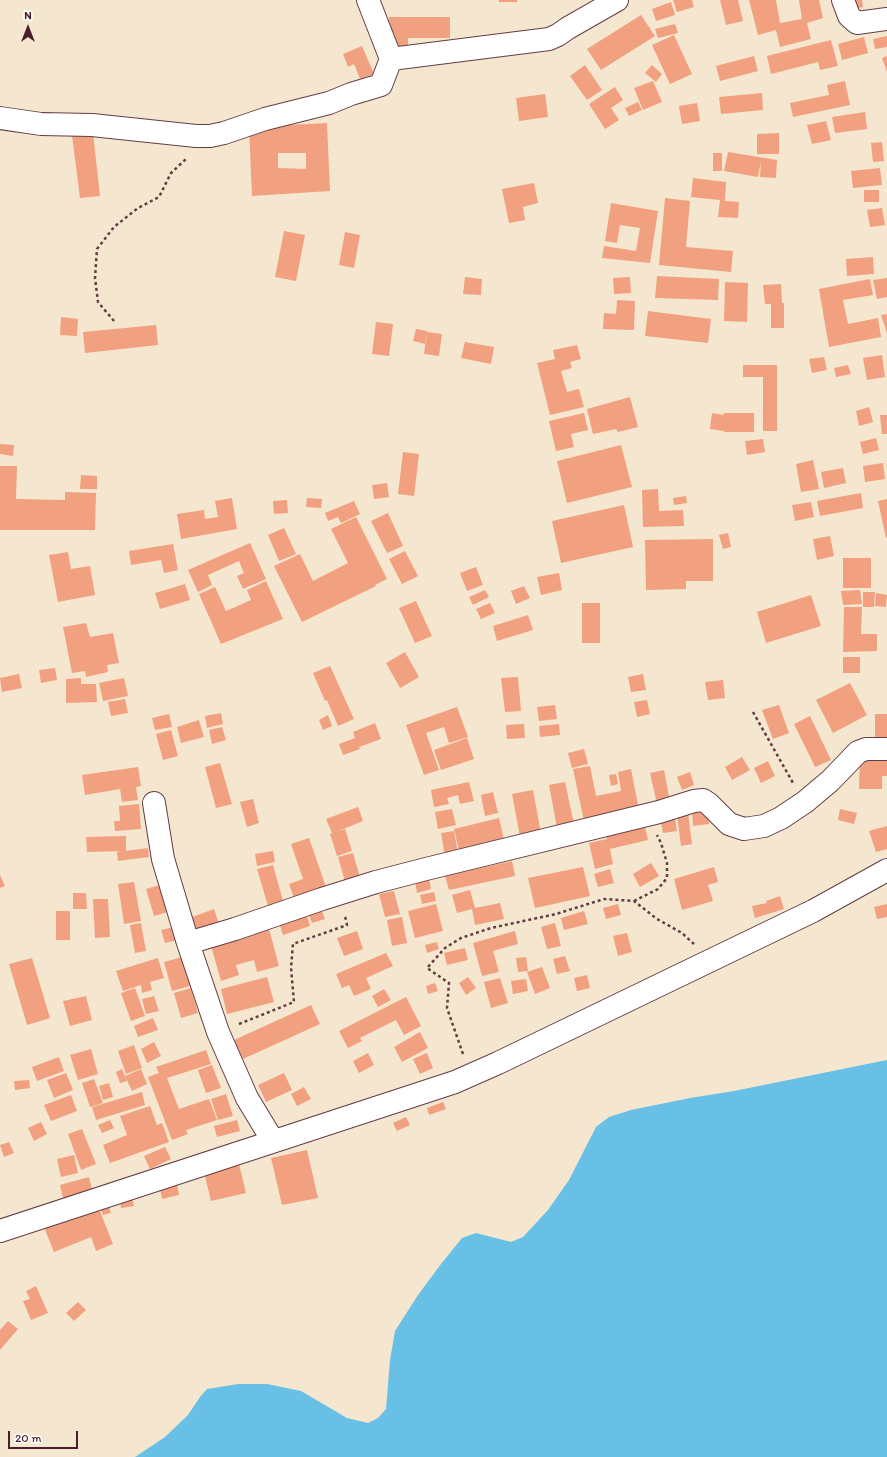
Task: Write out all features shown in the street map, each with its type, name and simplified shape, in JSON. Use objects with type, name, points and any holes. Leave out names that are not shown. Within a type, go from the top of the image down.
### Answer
[{"type":"street","points":[[0,118],[41,124],[92,125],[210,136],[224,133],[265,119],[329,103],[351,94],[381,85],[391,59],[368,0]]},
{"type":"street","points":[[843,0],[849,16],[856,23],[887,19]]},
{"type":"street","points":[[391,59],[549,39],[558,35],[612,1]]},
{"type":"street","points":[[188,943],[235,930],[376,882],[659,812],[694,801],[703,800],[710,804],[729,824],[744,829],[764,826],[781,818],[805,802],[830,781],[858,752],[866,749],[887,749]]},
{"type":"street","points":[[154,803],[163,859],[188,943],[218,1032],[247,1098],[273,1141]]},
{"type":"street","points":[[0,1231],[434,1089],[470,1075],[813,911],[887,870]]},
{"type":"path","points":[[114,321],[98,302],[95,278],[96,249],[114,227],[138,208],[159,196],[171,173],[210,136]]},
{"type":"path","points":[[753,712],[805,802]]},
{"type":"path","points":[[470,1075],[447,1008],[449,983],[427,968],[445,948],[461,938],[491,928],[556,914],[604,899],[634,901],[658,889],[667,878],[667,863],[661,843],[650,820],[659,812]]},
{"type":"path","points":[[218,1032],[294,1002],[291,968],[293,944],[347,925],[338,895]]},
{"type":"path","points":[[634,901],[657,919],[682,932],[710,960]]},
{"type":"water","points":[[887,1060],[887,1457],[135,1457],[165,1437],[188,1415],[207,1389],[238,1384],[267,1384],[301,1391],[347,1418],[368,1423],[378,1418],[386,1409],[390,1360],[395,1331],[418,1295],[441,1264],[462,1238],[476,1233],[511,1242],[523,1237],[548,1210],[569,1180],[596,1127],[609,1117],[631,1110]]},
{"type":"building","points":[[499,0],[517,0],[517,2],[499,2]]},
{"type":"building","points":[[673,0],[692,0],[694,7],[677,12]]},
{"type":"building","points":[[720,0],[738,0],[743,21],[726,25]]},
{"type":"building","points":[[749,0],[776,0],[780,23],[802,19],[799,0],[819,0],[823,18],[807,23],[811,39],[780,47],[776,30],[758,35]]},
{"type":"building","points":[[845,0],[862,0],[863,7],[848,11]]},
{"type":"building","points":[[671,2],[675,15],[656,21],[652,9]]},
{"type":"building","points":[[641,15],[655,36],[601,70],[587,49]]},
{"type":"building","points":[[389,17],[450,17],[450,38],[408,38],[408,47],[390,47]]},
{"type":"building","points":[[675,24],[678,33],[658,38],[655,29]]},
{"type":"building","points":[[674,35],[692,74],[670,84],[652,45]]},
{"type":"building","points":[[887,36],[887,47],[875,49],[873,39]]},
{"type":"building","points":[[864,37],[868,53],[842,60],[838,44]]},
{"type":"building","points":[[831,40],[838,66],[820,70],[818,62],[771,74],[767,56]]},
{"type":"building","points":[[362,46],[374,74],[360,79],[354,64],[348,67],[343,54]]},
{"type":"building","points":[[754,56],[758,71],[720,81],[716,66]]},
{"type":"building","points":[[887,56],[887,72],[882,58]]},
{"type":"building","points":[[585,65],[602,90],[587,100],[570,76]]},
{"type":"building","points":[[652,65],[662,74],[656,82],[645,73]]},
{"type":"building","points":[[653,81],[662,102],[643,110],[634,88]]},
{"type":"building","points":[[845,81],[850,105],[793,117],[790,103],[829,95],[827,85]]},
{"type":"building","points":[[615,87],[623,100],[611,108],[619,120],[605,129],[589,104]]},
{"type":"building","points":[[762,93],[763,110],[721,114],[719,97]]},
{"type":"building","points":[[545,94],[548,117],[519,121],[516,98]]},
{"type":"building","points":[[638,102],[642,110],[629,116],[625,108]]},
{"type":"building","points":[[697,103],[700,121],[682,124],[679,106]]},
{"type":"building","points":[[865,112],[867,129],[835,133],[832,117]]},
{"type":"building","points":[[826,121],[831,140],[812,144],[807,125]]},
{"type":"building","points":[[327,123],[330,191],[252,196],[249,127]],"holes":[[[278,153],[306,153],[306,169],[278,168]]]},
{"type":"building","points":[[93,133],[100,196],[80,198],[72,135]]},
{"type":"building","points":[[779,133],[779,154],[757,154],[757,134]]},
{"type":"building","points":[[882,142],[884,161],[873,162],[871,143]]},
{"type":"building","points":[[728,152],[777,160],[776,178],[760,177],[761,161],[758,177],[724,171]]},
{"type":"building","points":[[713,153],[722,153],[722,171],[713,171]]},
{"type":"building","points":[[880,168],[882,185],[853,188],[851,171]]},
{"type":"building","points":[[693,178],[726,182],[725,201],[739,202],[738,218],[718,217],[720,200],[691,197]]},
{"type":"building","points":[[534,183],[538,203],[523,207],[525,220],[509,223],[502,189]]},
{"type":"building","points":[[864,190],[879,190],[879,202],[864,202]]},
{"type":"building","points":[[665,198],[690,201],[686,247],[733,251],[731,272],[659,265]]},
{"type":"building","points":[[611,203],[658,211],[650,263],[602,258],[604,246],[636,251],[640,228],[620,225],[617,243],[605,241]]},
{"type":"building","points":[[882,208],[885,225],[870,227],[867,210]]},
{"type":"building","points":[[284,231],[305,235],[296,281],[275,277]]},
{"type":"building","points":[[345,232],[360,235],[354,268],[339,265]]},
{"type":"building","points":[[873,257],[874,274],[847,276],[846,259]]},
{"type":"building","points":[[657,276],[719,279],[718,300],[655,298]]},
{"type":"building","points":[[465,277],[482,279],[481,295],[463,294]]},
{"type":"building","points":[[630,277],[631,293],[614,294],[613,278]]},
{"type":"building","points":[[887,278],[887,297],[877,299],[873,280]]},
{"type":"building","points":[[870,279],[873,295],[843,300],[848,324],[878,318],[881,337],[829,347],[819,289]]},
{"type":"building","points":[[725,282],[748,283],[747,322],[724,321]]},
{"type":"building","points":[[781,284],[782,303],[784,303],[784,328],[771,328],[771,304],[765,304],[763,285]]},
{"type":"building","points":[[617,300],[635,301],[634,330],[603,329],[604,313],[616,314]]},
{"type":"building","points":[[648,311],[711,319],[708,343],[645,336]]},
{"type":"building","points":[[887,314],[887,333],[881,315]]},
{"type":"building","points":[[61,317],[78,319],[77,336],[60,335]]},
{"type":"building","points":[[376,322],[393,324],[389,356],[372,354]]},
{"type":"building","points":[[156,325],[158,345],[85,353],[83,332]]},
{"type":"building","points":[[416,329],[427,331],[425,344],[413,341]]},
{"type":"building","points":[[427,332],[442,334],[439,356],[424,354]]},
{"type":"building","points":[[465,342],[494,347],[491,364],[461,358]]},
{"type":"building","points":[[577,345],[581,359],[570,362],[572,368],[561,371],[567,392],[579,389],[584,407],[550,415],[537,363],[555,359],[553,350]]},
{"type":"building","points":[[882,355],[885,377],[867,380],[863,358]]},
{"type":"building","points":[[824,357],[827,370],[812,373],[809,359]]},
{"type":"building","points":[[743,365],[777,365],[777,431],[763,431],[763,377],[743,377]]},
{"type":"building","points":[[848,365],[851,374],[836,377],[834,368]]},
{"type":"building","points":[[630,397],[638,427],[618,432],[616,429],[593,434],[587,409]]},
{"type":"building","points":[[869,407],[873,422],[859,426],[856,411]]},
{"type":"building","points":[[584,413],[588,430],[571,434],[574,447],[556,451],[549,421]]},
{"type":"building","points":[[712,413],[724,415],[724,413],[754,413],[754,432],[724,432],[710,429]]},
{"type":"building","points":[[880,415],[887,415],[887,434],[882,434]]},
{"type":"building","points":[[876,438],[879,450],[863,454],[860,442]]},
{"type":"building","points":[[763,439],[765,452],[747,455],[745,441]]},
{"type":"building","points":[[0,444],[14,445],[13,456],[0,454]]},
{"type":"building","points":[[621,445],[632,487],[567,503],[557,461]]},
{"type":"building","points":[[403,452],[419,454],[414,496],[398,494]]},
{"type":"building","points":[[813,460],[819,489],[801,492],[796,464]]},
{"type":"building","points":[[883,463],[885,479],[865,482],[863,466]]},
{"type":"building","points":[[0,466],[17,466],[16,499],[65,500],[65,492],[96,493],[95,530],[0,530]]},
{"type":"building","points":[[843,468],[846,483],[824,488],[821,472]]},
{"type":"building","points":[[81,475],[97,476],[97,489],[80,489]]},
{"type":"building","points":[[387,483],[389,497],[374,499],[372,485]]},
{"type":"building","points":[[658,489],[659,511],[683,510],[684,526],[643,527],[642,490]]},
{"type":"building","points":[[861,493],[863,508],[820,516],[817,501]]},
{"type":"building","points":[[686,496],[687,503],[674,505],[673,498]]},
{"type":"building","points":[[232,498],[237,529],[181,539],[177,514],[204,510],[205,519],[218,517],[215,501]]},
{"type":"building","points":[[307,498],[322,499],[321,508],[306,507]]},
{"type":"building","points":[[887,499],[887,538],[886,538],[878,501]]},
{"type":"building","points":[[287,500],[288,513],[274,514],[273,501]]},
{"type":"building","points":[[354,501],[360,514],[341,523],[338,517],[328,521],[325,513]]},
{"type":"building","points":[[811,502],[814,517],[795,521],[792,505]]},
{"type":"building","points":[[624,505],[633,547],[561,563],[552,521]]},
{"type":"building","points":[[388,513],[403,546],[387,553],[371,521]]},
{"type":"building","points":[[356,517],[387,579],[375,585],[376,586],[302,622],[274,566],[300,554],[313,581],[348,563],[331,529]]},
{"type":"building","points":[[284,528],[296,554],[279,561],[268,535]]},
{"type":"building","points":[[728,533],[731,547],[723,549],[719,535]]},
{"type":"building","points":[[830,536],[834,556],[817,560],[813,539]]},
{"type":"building","points":[[713,539],[713,581],[686,581],[686,589],[646,590],[645,540]]},
{"type":"building","points":[[250,543],[266,579],[243,589],[237,576],[244,573],[239,561],[208,575],[212,585],[198,592],[188,570]]},
{"type":"building","points":[[173,544],[178,570],[164,573],[161,560],[131,565],[129,551]]},
{"type":"building","points":[[405,551],[418,576],[402,584],[389,559]]},
{"type":"building","points":[[68,552],[71,569],[90,566],[95,595],[58,602],[49,555]]},
{"type":"building","points":[[843,558],[871,558],[871,588],[843,588]]},
{"type":"building","points":[[476,567],[483,585],[467,591],[460,573]]},
{"type":"building","points":[[559,573],[562,590],[541,595],[537,577]]},
{"type":"building","points":[[266,581],[283,619],[221,644],[199,594],[215,587],[226,611],[251,600],[247,590]]},
{"type":"building","points":[[185,584],[190,600],[160,609],[155,593]]},
{"type":"building","points":[[524,586],[530,598],[516,604],[511,591]]},
{"type":"building","points":[[485,590],[489,597],[473,605],[469,597]]},
{"type":"building","points":[[860,590],[862,604],[843,605],[841,591]]},
{"type":"building","points":[[863,592],[875,592],[874,607],[863,607]]},
{"type":"building","points":[[876,593],[887,595],[886,607],[875,606]]},
{"type":"building","points":[[811,595],[821,626],[766,643],[757,612]]},
{"type":"building","points":[[416,601],[432,636],[415,643],[399,608]]},
{"type":"building","points":[[490,603],[495,613],[481,619],[476,609]]},
{"type":"building","points":[[582,603],[600,603],[600,643],[582,643]]},
{"type":"building","points":[[844,607],[862,607],[861,634],[877,634],[877,651],[843,652]]},
{"type":"building","points":[[528,615],[533,630],[497,641],[493,626]]},
{"type":"building","points":[[86,623],[90,637],[113,633],[119,663],[107,665],[108,672],[86,677],[85,671],[72,673],[63,627]]},
{"type":"building","points":[[405,652],[419,677],[400,688],[386,663]]},
{"type":"building","points":[[843,657],[860,657],[860,673],[843,673]]},
{"type":"building","points":[[330,666],[354,719],[338,726],[313,673]]},
{"type":"building","points":[[55,668],[57,680],[41,683],[39,670]]},
{"type":"building","points":[[19,674],[22,688],[2,692],[0,678]]},
{"type":"building","points":[[643,674],[646,690],[631,692],[628,677]]},
{"type":"building","points":[[518,677],[521,711],[505,712],[501,678]]},
{"type":"building","points":[[81,678],[81,684],[96,684],[97,702],[66,703],[66,679]]},
{"type":"building","points":[[124,678],[128,696],[103,701],[99,683]]},
{"type":"building","points":[[723,680],[725,698],[708,700],[705,682]]},
{"type":"building","points":[[850,683],[867,715],[833,733],[816,700]]},
{"type":"building","points":[[125,699],[128,713],[111,716],[108,702]]},
{"type":"building","points":[[647,700],[650,714],[637,717],[634,702]]},
{"type":"building","points":[[555,705],[557,719],[539,721],[537,707]]},
{"type":"building","points":[[779,705],[789,733],[773,739],[762,710]]},
{"type":"building","points":[[457,707],[468,737],[449,743],[444,727],[426,733],[439,770],[424,775],[406,725]]},
{"type":"building","points":[[221,713],[223,724],[207,728],[205,716]]},
{"type":"building","points":[[169,714],[172,727],[155,730],[152,718]]},
{"type":"building","points":[[875,714],[887,714],[887,744],[875,744]]},
{"type":"building","points":[[328,715],[332,726],[323,730],[319,720]]},
{"type":"building","points":[[810,716],[831,760],[815,767],[794,724]]},
{"type":"building","points":[[199,720],[204,737],[181,743],[177,727]]},
{"type":"building","points":[[375,723],[381,739],[343,755],[339,744],[355,738],[353,732]]},
{"type":"building","points":[[524,724],[525,738],[507,739],[506,725]]},
{"type":"building","points":[[559,724],[560,735],[540,737],[539,726]]},
{"type":"building","points":[[222,727],[226,740],[212,744],[209,730]]},
{"type":"building","points":[[171,730],[178,756],[163,760],[156,734]]},
{"type":"building","points":[[467,738],[474,759],[441,770],[434,750]]},
{"type":"building","points":[[584,749],[588,764],[572,768],[568,753]]},
{"type":"building","points":[[860,754],[887,754],[887,776],[882,776],[882,789],[859,789]]},
{"type":"building","points":[[742,757],[750,770],[732,780],[725,767]]},
{"type":"building","points":[[768,761],[775,776],[761,783],[754,768]]},
{"type":"building","points":[[220,763],[232,804],[216,808],[205,767]]},
{"type":"building","points":[[590,766],[596,796],[621,791],[618,772],[631,769],[639,810],[584,821],[573,769]]},
{"type":"building","points":[[138,767],[141,786],[136,787],[138,800],[122,802],[120,789],[85,795],[82,775]]},
{"type":"building","points":[[664,770],[670,802],[657,804],[650,773]]},
{"type":"building","points":[[690,772],[694,785],[682,790],[677,777]]},
{"type":"building","points":[[616,774],[618,784],[611,786],[609,775]]},
{"type":"building","points":[[469,782],[474,801],[460,804],[458,795],[447,798],[449,804],[434,807],[431,790]]},
{"type":"building","points":[[565,782],[574,824],[557,828],[549,785]]},
{"type":"building","points":[[533,790],[541,833],[520,837],[512,794]]},
{"type":"building","points":[[493,792],[498,813],[485,816],[481,795]]},
{"type":"building","points":[[253,799],[259,823],[247,827],[240,802]]},
{"type":"building","points":[[139,804],[141,829],[115,831],[114,821],[120,821],[119,806]]},
{"type":"building","points":[[358,807],[363,821],[336,832],[345,829],[352,851],[337,856],[330,834],[332,833],[326,819]]},
{"type":"building","points":[[708,807],[709,824],[693,826],[692,809]]},
{"type":"building","points":[[452,809],[456,825],[438,829],[435,812]]},
{"type":"building","points":[[840,809],[857,813],[854,824],[838,820]]},
{"type":"building","points":[[688,813],[692,844],[681,846],[677,814]]},
{"type":"building","points":[[499,818],[505,844],[460,855],[454,829]]},
{"type":"building","points":[[675,819],[677,831],[663,833],[661,821]]},
{"type":"building","points":[[644,823],[648,840],[610,849],[613,864],[595,869],[589,843],[607,839],[606,832]]},
{"type":"building","points":[[887,826],[887,849],[876,852],[869,831]]},
{"type":"building","points":[[454,831],[458,854],[445,857],[441,833]]},
{"type":"building","points":[[126,836],[126,851],[87,852],[86,837]]},
{"type":"building","points":[[309,838],[326,887],[294,898],[289,884],[303,879],[291,844]]},
{"type":"building","points":[[148,848],[149,857],[118,861],[117,852]]},
{"type":"building","points":[[273,851],[275,862],[257,866],[255,854]]},
{"type":"building","points":[[353,853],[361,881],[346,885],[338,857]]},
{"type":"building","points":[[512,861],[515,876],[449,890],[445,876]]},
{"type":"building","points":[[651,863],[659,876],[640,887],[633,874]]},
{"type":"building","points":[[273,865],[283,901],[268,906],[257,869]]},
{"type":"building","points":[[583,867],[590,896],[535,908],[528,878]]},
{"type":"building","points":[[714,867],[718,882],[708,885],[713,901],[682,910],[674,879]]},
{"type":"building","points":[[610,869],[614,883],[598,887],[594,874]]},
{"type":"building","points":[[0,875],[5,886],[0,888]]},
{"type":"building","points":[[429,878],[431,889],[417,893],[415,881]]},
{"type":"building","points":[[134,882],[141,921],[124,924],[118,884]]},
{"type":"building","points":[[163,884],[171,911],[154,916],[146,889]]},
{"type":"building","points":[[470,890],[475,908],[500,903],[504,919],[475,925],[472,909],[457,913],[452,895]]},
{"type":"building","points":[[394,891],[400,914],[385,917],[379,894]]},
{"type":"building","points":[[434,892],[436,901],[422,904],[420,895]]},
{"type":"building","points":[[73,893],[86,893],[87,909],[73,909]]},
{"type":"building","points":[[780,896],[784,909],[755,918],[752,906],[767,903],[766,901]]},
{"type":"building","points":[[93,899],[108,899],[110,937],[95,938]]},
{"type":"building","points":[[436,904],[443,931],[415,938],[408,911]]},
{"type":"building","points":[[618,904],[621,915],[606,919],[603,908]]},
{"type":"building","points":[[887,904],[887,917],[877,919],[874,907]]},
{"type":"building","points":[[320,906],[325,919],[312,923],[307,911]]},
{"type":"building","points":[[214,909],[220,927],[194,936],[187,919]]},
{"type":"building","points":[[56,911],[70,911],[70,940],[56,940]]},
{"type":"building","points":[[584,911],[588,924],[564,930],[561,918]]},
{"type":"building","points":[[306,913],[310,926],[283,935],[279,922]]},
{"type":"building","points":[[402,917],[407,943],[392,946],[387,920]]},
{"type":"building","points":[[141,923],[146,951],[135,953],[130,925]]},
{"type":"building","points":[[555,923],[561,946],[547,949],[541,927]]},
{"type":"building","points":[[268,925],[279,966],[257,972],[254,960],[236,965],[239,975],[221,981],[210,942]]},
{"type":"building","points":[[174,927],[177,940],[165,943],[161,930]]},
{"type":"building","points":[[357,931],[363,949],[344,956],[337,938]]},
{"type":"building","points":[[515,931],[518,944],[493,951],[499,972],[482,976],[473,943]]},
{"type":"building","points":[[627,933],[632,952],[618,956],[613,936]]},
{"type":"building","points":[[437,942],[439,949],[427,953],[425,945]]},
{"type":"building","points":[[465,948],[468,960],[447,965],[444,953]]},
{"type":"building","points":[[386,953],[393,966],[366,978],[371,989],[354,996],[349,985],[342,988],[336,974]]},
{"type":"building","points":[[565,956],[570,971],[557,974],[553,959]]},
{"type":"building","points":[[182,957],[190,986],[172,991],[164,962]]},
{"type":"building","points":[[526,957],[528,971],[518,972],[516,958]]},
{"type":"building","points":[[32,958],[50,1018],[27,1025],[9,964]]},
{"type":"building","points":[[158,958],[164,978],[150,982],[152,990],[142,993],[141,985],[123,991],[116,971]]},
{"type":"building","points":[[542,967],[550,988],[535,994],[527,972]]},
{"type":"building","points":[[587,975],[590,988],[577,991],[574,978]]},
{"type":"building","points":[[267,977],[274,1002],[227,1014],[221,989]]},
{"type":"building","points":[[468,977],[476,988],[466,995],[459,983]]},
{"type":"building","points":[[500,978],[508,1003],[491,1008],[484,982]]},
{"type":"building","points":[[526,979],[528,991],[513,994],[511,981]]},
{"type":"building","points":[[435,983],[438,991],[428,994],[426,986]]},
{"type":"building","points":[[135,988],[145,1016],[131,1021],[121,993]]},
{"type":"building","points":[[191,988],[198,1013],[181,1018],[174,993]]},
{"type":"building","points":[[384,989],[391,1000],[378,1007],[372,996]]},
{"type":"building","points":[[86,996],[92,1020],[70,1026],[63,1001]]},
{"type":"building","points":[[154,996],[159,1011],[146,1014],[142,999]]},
{"type":"building","points":[[406,997],[421,1026],[404,1035],[396,1020],[360,1038],[362,1041],[348,1048],[339,1031]]},
{"type":"building","points":[[311,1005],[320,1024],[243,1059],[234,1040]]},
{"type":"building","points":[[153,1018],[158,1030],[138,1037],[134,1026]]},
{"type":"building","points":[[420,1032],[428,1048],[402,1062],[394,1047]]},
{"type":"building","points":[[154,1042],[161,1056],[147,1063],[141,1049]]},
{"type":"building","points":[[134,1045],[142,1068],[126,1074],[118,1051]]},
{"type":"building","points":[[91,1049],[98,1074],[78,1080],[70,1055]]},
{"type":"building","points":[[206,1050],[211,1064],[167,1078],[179,1109],[209,1099],[217,1120],[186,1130],[188,1134],[172,1140],[148,1077],[159,1073],[156,1067]]},
{"type":"building","points":[[368,1053],[374,1065],[359,1073],[353,1061]]},
{"type":"building","points":[[427,1053],[433,1068],[420,1074],[413,1059]]},
{"type":"building","points":[[59,1057],[64,1071],[37,1081],[32,1067]]},
{"type":"building","points":[[212,1065],[221,1088],[206,1093],[198,1070]]},
{"type":"building","points":[[122,1069],[127,1081],[120,1083],[116,1072]]},
{"type":"building","points":[[141,1069],[147,1084],[132,1091],[125,1076]]},
{"type":"building","points":[[66,1073],[73,1090],[54,1098],[47,1080]]},
{"type":"building","points":[[284,1073],[292,1090],[266,1102],[258,1085]]},
{"type":"building","points":[[94,1079],[103,1103],[90,1107],[82,1083]]},
{"type":"building","points":[[29,1080],[30,1088],[15,1090],[14,1081]]},
{"type":"building","points":[[109,1083],[113,1097],[103,1100],[99,1086]]},
{"type":"building","points":[[304,1087],[311,1099],[297,1106],[291,1094]]},
{"type":"building","points":[[142,1092],[145,1105],[96,1120],[92,1107]]},
{"type":"building","points":[[226,1094],[233,1116],[218,1120],[211,1099]]},
{"type":"building","points":[[71,1095],[77,1111],[51,1121],[44,1105]]},
{"type":"building","points":[[443,1102],[446,1109],[429,1115],[427,1108]]},
{"type":"building","points":[[150,1106],[157,1125],[162,1123],[169,1142],[110,1163],[103,1145],[127,1135],[120,1116]]},
{"type":"building","points":[[406,1117],[410,1125],[397,1131],[393,1123]]},
{"type":"building","points":[[110,1120],[114,1128],[102,1133],[98,1125]]},
{"type":"building","points":[[237,1120],[240,1131],[217,1137],[214,1126]]},
{"type":"building","points":[[41,1122],[47,1134],[34,1141],[28,1128]]},
{"type":"building","points":[[82,1129],[96,1164],[81,1170],[68,1134]]},
{"type":"building","points":[[9,1142],[14,1153],[4,1157],[0,1145]]},
{"type":"building","points":[[165,1147],[171,1159],[150,1169],[144,1156]]},
{"type":"building","points":[[307,1150],[318,1198],[282,1205],[271,1158]]},
{"type":"building","points":[[74,1155],[78,1173],[61,1177],[57,1159]]},
{"type":"building","points":[[239,1164],[246,1193],[211,1201],[204,1172]]},
{"type":"building","points":[[89,1177],[92,1189],[63,1198],[60,1185]]},
{"type":"building","points":[[177,1185],[179,1195],[162,1199],[160,1189]]},
{"type":"building","points":[[132,1196],[134,1206],[121,1208],[120,1198]]},
{"type":"building","points":[[108,1204],[111,1213],[103,1215],[100,1207]]},
{"type":"building","points":[[98,1206],[113,1244],[96,1251],[91,1237],[54,1252],[44,1227]]},
{"type":"building","points":[[36,1286],[48,1313],[31,1320],[23,1301],[30,1299],[26,1291]]},
{"type":"building","points":[[78,1302],[86,1310],[74,1321],[66,1313]]},
{"type":"building","points":[[8,1321],[18,1329],[0,1350],[0,1330]]}]
